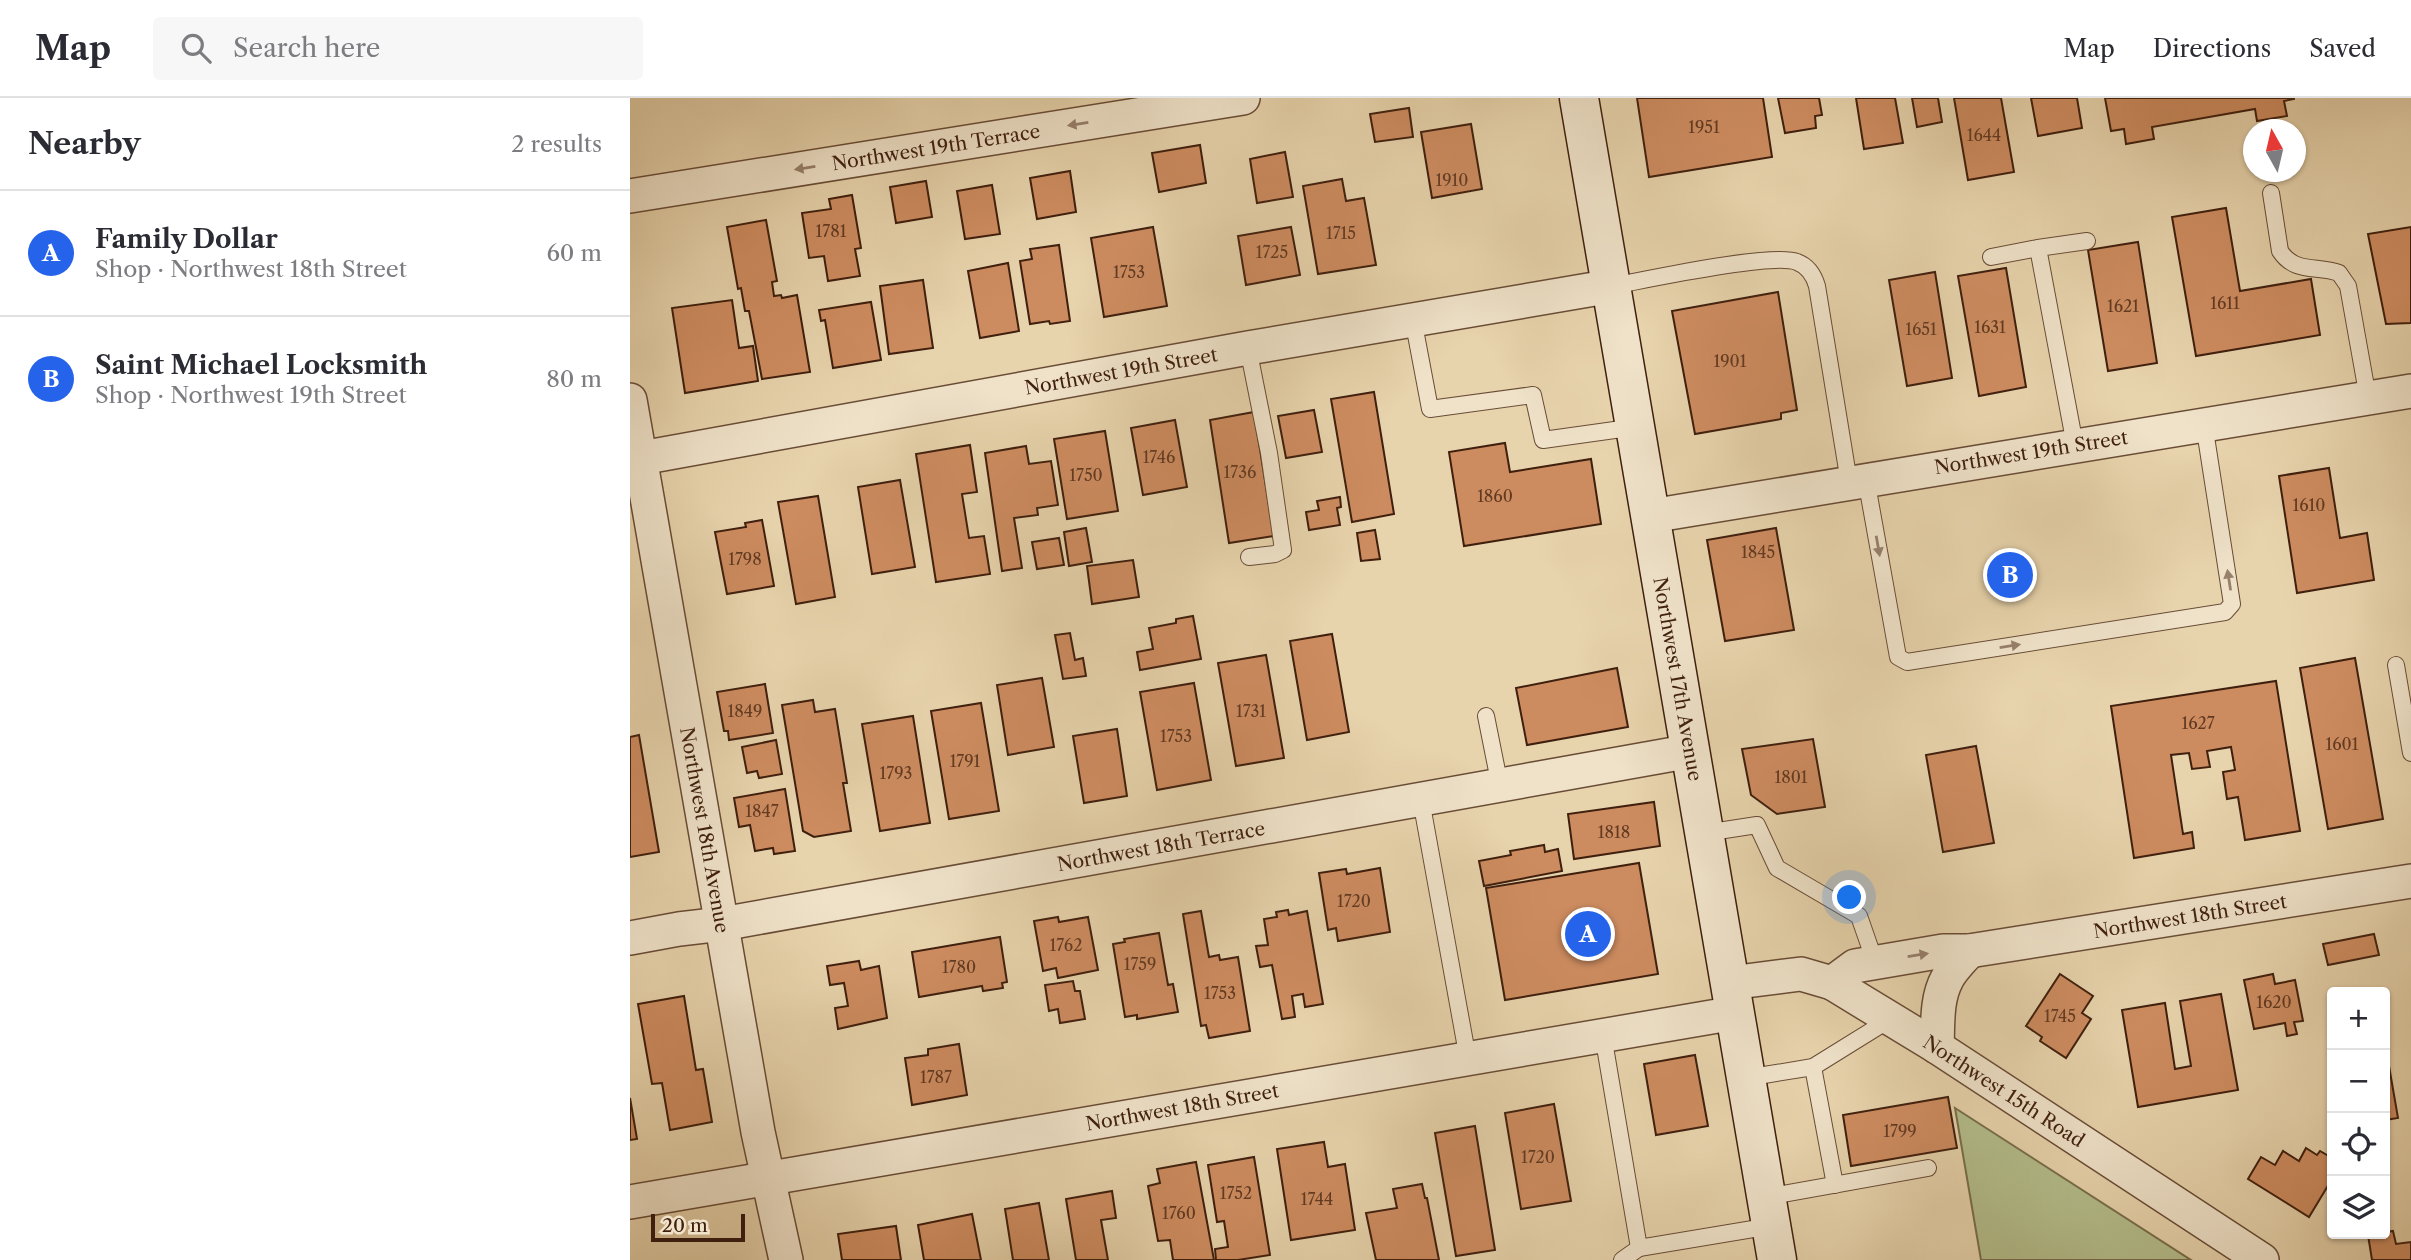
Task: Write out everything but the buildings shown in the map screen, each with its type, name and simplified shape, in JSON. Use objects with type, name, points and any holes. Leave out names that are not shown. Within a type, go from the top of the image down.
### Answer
[{"type":"main road","name":"Northwest 17th Avenue","points":[[1579,98],[1772,1228]]},
{"type":"street","name":"Northwest 19th Terrace","points":[[630,195],[1242,98]]},
{"type":"street","name":"Northwest 19th Street","points":[[635,459],[1248,348],[1612,286]]},
{"type":"street","name":"Northwest 19th Street","points":[[1650,516],[2411,391]]},
{"type":"street","name":"Northwest 18th Avenue","points":[[630,400],[635,459],[758,1132],[786,1260]]},
{"type":"street","name":"Northwest 18th Terrace","points":[[630,938],[722,924],[1691,751]]},
{"type":"street","name":"Northwest 18th Street","points":[[1832,983],[1854,966],[1875,962],[1943,951],[1969,951],[2411,881]]},
{"type":"street","points":[[1937,1047],[1938,1011],[1942,992],[1947,978],[1969,951]]},
{"type":"street","name":"Northwest 15th Road","points":[[1732,998],[1801,974],[1832,983],[1892,1018],[2262,1260]]},
{"type":"street","name":"Northwest 18th Street","points":[[630,1202],[1603,1035],[1732,998]]},
{"type":"lane","points":[[2271,193],[2280,251],[2285,258],[2304,268],[2339,274],[2348,286],[2368,398]]},
{"type":"lane","points":[[1991,257],[2087,241]]},
{"type":"lane","points":[[2038,248],[2075,445]]},
{"type":"lane","points":[[1612,286],[1785,260],[1796,261],[1814,276],[1898,657],[1907,662],[2225,612],[2232,604],[2204,424]]},
{"type":"lane","points":[[1413,319],[1430,409],[1534,394],[1543,440],[1636,427]]},
{"type":"lane","points":[[1248,348],[1283,550],[1275,554],[1250,557]]},
{"type":"lane","points":[[2396,665],[2411,753]]},
{"type":"lane","points":[[1486,716],[1500,786]]},
{"type":"lane","points":[[1421,800],[1468,1059]]},
{"type":"lane","points":[[1704,833],[1757,825],[1777,868],[1858,916],[1875,962]]},
{"type":"lane","points":[[1746,1078],[1813,1068],[1892,1018]]},
{"type":"lane","points":[[1603,1035],[1639,1248]]},
{"type":"lane","points":[[1813,1068],[1835,1185]]},
{"type":"lane","points":[[1622,1260],[1639,1248],[1772,1228],[1835,1185],[1928,1168]]},
{"type":"green space","points":[[1955,1108],[2191,1260],[1981,1260]]},
{"type":"place","name":"Saint Michael Locksmith","points":[[2010,575]]},
{"type":"place","name":"Family Dollar","points":[[1588,934]]}]
